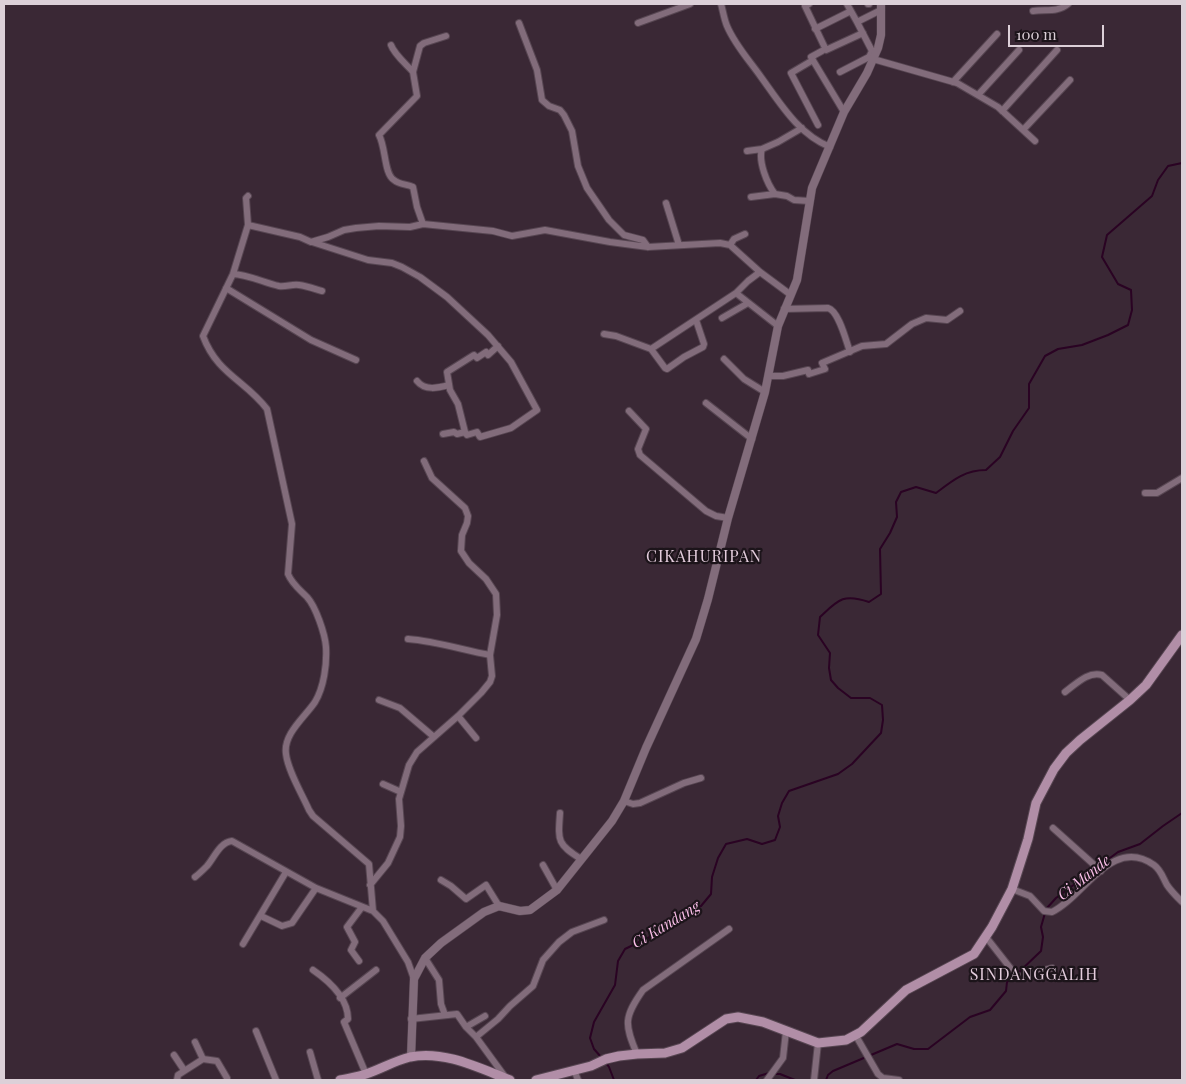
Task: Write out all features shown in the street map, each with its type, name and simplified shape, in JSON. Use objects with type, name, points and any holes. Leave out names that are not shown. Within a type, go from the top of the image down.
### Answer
[{"type":"main road","points":[[536,1080],[594,1065],[606,1059],[637,1054],[665,1053],[682,1048],[726,1019],[733,1017],[763,1022],[818,1043],[846,1040],[856,1036],[874,1022],[906,990],[969,958],[978,949],[1012,889],[1028,840],[1036,803],[1054,769],[1080,740],[1146,686],[1182,635]]},
{"type":"main road","points":[[340,1080],[366,1074],[398,1060],[411,1057],[437,1057],[456,1060],[508,1080]]},
{"type":"street","points":[[638,23],[690,4]]},
{"type":"street","points":[[721,4],[727,26],[737,45],[783,108],[802,128],[830,147]]},
{"type":"street","points":[[809,4],[805,6],[826,50],[862,33]]},
{"type":"street","points":[[840,72],[869,58],[872,51],[847,4]]},
{"type":"street","points":[[1033,12],[1042,9],[1061,9],[1068,4]]},
{"type":"street","points":[[857,22],[881,7]]},
{"type":"street","points":[[411,1057],[414,979],[425,958],[441,943],[484,912],[503,907],[520,911],[530,910],[556,890],[612,821],[624,801],[696,639],[728,518],[765,392],[778,326],[800,267],[809,201],[816,176],[844,112],[867,73],[873,58],[881,35],[881,7]]},
{"type":"street","points":[[815,29],[851,10]]},
{"type":"street","points":[[519,23],[536,70],[542,100],[564,114],[572,131],[578,166],[587,188],[618,230],[624,235],[643,240],[648,247]]},
{"type":"street","points":[[953,82],[997,34]]},
{"type":"street","points":[[423,224],[413,186],[399,183],[388,174],[385,153],[379,135],[417,96],[413,72],[420,46],[446,36]]},
{"type":"street","points":[[391,45],[394,53],[400,56],[413,72]]},
{"type":"street","points":[[978,95],[1019,50]]},
{"type":"street","points":[[1002,110],[1057,50]]},
{"type":"street","points":[[822,51],[811,57],[844,112]]},
{"type":"street","points":[[873,58],[953,82],[1002,110],[1035,141]]},
{"type":"street","points":[[813,60],[791,73],[818,126]]},
{"type":"street","points":[[1023,130],[1070,80]]},
{"type":"street","points":[[748,151],[762,149],[802,128]]},
{"type":"street","points":[[762,149],[760,160],[771,189],[775,194]]},
{"type":"street","points":[[751,197],[775,194],[787,196],[794,200],[809,201]]},
{"type":"street","points":[[248,196],[246,198],[248,225],[233,274],[202,336],[218,363],[261,401],[267,410],[292,524],[288,574],[315,609],[326,646],[323,681],[320,692],[315,702],[288,738],[285,753],[309,810],[318,821],[368,862],[370,866],[373,910],[408,962],[414,979]]},
{"type":"street","points":[[666,203],[678,245]]},
{"type":"street","points":[[311,242],[344,230],[356,228],[379,226],[410,227],[423,224],[493,231],[512,236],[545,230],[619,244],[648,247],[720,243],[730,246],[791,295]]},
{"type":"street","points":[[248,225],[300,237],[368,260],[392,263],[411,271],[447,297],[498,346],[511,362],[537,410],[511,428],[480,437],[477,432],[467,435],[465,432],[443,434]]},
{"type":"street","points":[[730,246],[734,239],[745,234]]},
{"type":"street","points":[[651,349],[736,293],[760,272]]},
{"type":"street","points":[[233,274],[240,274],[258,281],[284,287],[297,284],[322,292]]},
{"type":"street","points":[[226,288],[311,340],[356,360]]},
{"type":"street","points":[[736,293],[778,326]]},
{"type":"street","points":[[722,318],[748,304]]},
{"type":"street","points":[[784,309],[832,309],[837,315],[850,352]]},
{"type":"street","points":[[769,376],[783,376],[808,370],[809,374],[825,369],[822,363],[862,346],[886,344],[912,324],[926,318],[948,320],[960,311]]},
{"type":"street","points":[[604,334],[616,336],[651,349],[667,369],[700,349],[704,344],[696,320]]},
{"type":"street","points":[[465,432],[458,404],[449,385],[448,372],[474,355],[477,358],[486,352],[488,355],[498,346]]},
{"type":"street","points":[[724,359],[744,379],[765,392]]},
{"type":"street","points":[[417,381],[420,385],[427,388],[440,388],[449,385]]},
{"type":"street","points":[[706,403],[752,439]]},
{"type":"street","points":[[629,412],[646,429],[638,451],[640,455],[706,511],[716,516],[728,518]]},
{"type":"street","points":[[370,884],[388,863],[400,837],[399,799],[409,765],[418,752],[458,716],[490,682],[492,672],[490,655],[497,615],[496,594],[486,579],[461,551],[461,542],[468,516],[465,508],[432,478],[424,461]]},
{"type":"street","points":[[1145,493],[1154,494],[1182,478]]},
{"type":"street","points":[[408,640],[423,640],[490,655]]},
{"type":"street","points":[[1065,692],[1088,675],[1097,673],[1102,675],[1130,700]]},
{"type":"street","points":[[379,700],[400,708],[434,737]]},
{"type":"street","points":[[458,716],[476,738]]},
{"type":"street","points":[[624,801],[633,804],[640,803],[684,783],[701,778]]},
{"type":"street","points":[[383,784],[401,792]]},
{"type":"street","points":[[560,813],[558,833],[563,846],[581,859]]},
{"type":"street","points":[[1054,828],[1098,868]]},
{"type":"street","points":[[195,878],[227,842],[235,842],[316,888],[373,910]]},
{"type":"street","points":[[1012,889],[1028,895],[1046,911],[1056,910],[1098,868],[1128,857],[1138,858],[1156,867],[1167,885],[1182,902]]},
{"type":"street","points":[[543,865],[556,890]]},
{"type":"street","points":[[244,944],[286,872]]},
{"type":"street","points":[[441,880],[466,899],[486,885],[503,907]]},
{"type":"street","points":[[261,916],[282,926],[292,923],[316,888]]},
{"type":"street","points":[[359,961],[351,950],[354,941],[348,927],[362,907]]},
{"type":"street","points":[[476,1037],[533,986],[543,960],[559,942],[572,932],[604,920]]},
{"type":"street","points":[[637,1054],[627,1023],[638,998],[644,990],[729,929]]},
{"type":"street","points":[[986,937],[1017,975],[1025,977],[1052,968]]},
{"type":"street","points":[[425,958],[439,980],[441,1004],[446,1015]]},
{"type":"street","points":[[313,970],[326,979],[346,1006],[348,1019],[344,1022],[366,1074]]},
{"type":"street","points":[[340,998],[376,970]]},
{"type":"street","points":[[411,1019],[457,1014],[508,1080]]},
{"type":"street","points":[[466,1027],[485,1016]]},
{"type":"street","points":[[256,1031],[276,1080]]},
{"type":"street","points":[[770,1075],[783,1058],[786,1031]]},
{"type":"street","points":[[856,1036],[880,1076],[898,1080]]},
{"type":"street","points":[[195,1042],[203,1059]]},
{"type":"street","points":[[814,1080],[818,1043]]},
{"type":"street","points":[[310,1052],[318,1080]]},
{"type":"street","points":[[174,1055],[184,1070]]},
{"type":"street","points":[[177,1080],[178,1075],[184,1070],[198,1064],[203,1059]]},
{"type":"street","points":[[203,1059],[217,1061],[227,1078]]},
{"type":"street","points":[[574,1070],[578,1080]]},
{"type":"waterway","name":"Ci Kandang","points":[[601,1057],[594,1049],[590,1038],[594,1022],[615,985],[618,961],[625,949],[660,932],[684,912],[701,906],[711,894],[712,877],[718,858],[726,844],[747,839],[762,844],[775,840],[780,827],[778,816],[782,803],[789,791],[838,774],[852,764],[881,733],[883,720],[882,705],[870,698],[851,698],[831,680],[829,668],[830,653],[818,635],[820,617],[841,600],[853,598],[869,602],[881,594],[880,549],[897,517],[896,502],[901,492],[916,487],[936,493],[965,474],[986,470],[1000,457],[1013,431],[1029,408],[1029,384],[1045,356],[1058,349],[1082,345],[1128,325],[1132,310],[1131,290],[1118,284],[1102,257],[1107,235],[1152,196],[1158,180],[1168,166],[1182,163]]},
{"type":"waterway","name":"Ci Mande","points":[[1099,866],[1118,852],[1140,844],[1182,813]]},
{"type":"waterway","name":"Ci Mande","points":[[1047,908],[1056,898],[1095,869]]},
{"type":"waterway","name":"Ci Mande","points":[[1018,973],[1041,951],[1043,937],[1041,927],[1045,913]]},
{"type":"waterway","name":"Ci Mande","points":[[826,1080],[833,1071],[897,1044],[914,1049],[928,1049],[970,1017],[990,1010],[1006,991],[1007,982],[1015,976]]},
{"type":"waterway","name":"Ci Kandang","points":[[606,1063],[614,1080]]},
{"type":"waterway","name":"Ci Mande","points":[[756,1080],[759,1076],[769,1073]]},
{"type":"waterway","name":"Ci Mande","points":[[774,1074],[780,1074],[795,1080]]},
{"type":"district","name":"CIKAHURIPAN","points":[[704,557]]},
{"type":"district","name":"SINDANGGALIH","points":[[1034,975]]}]
